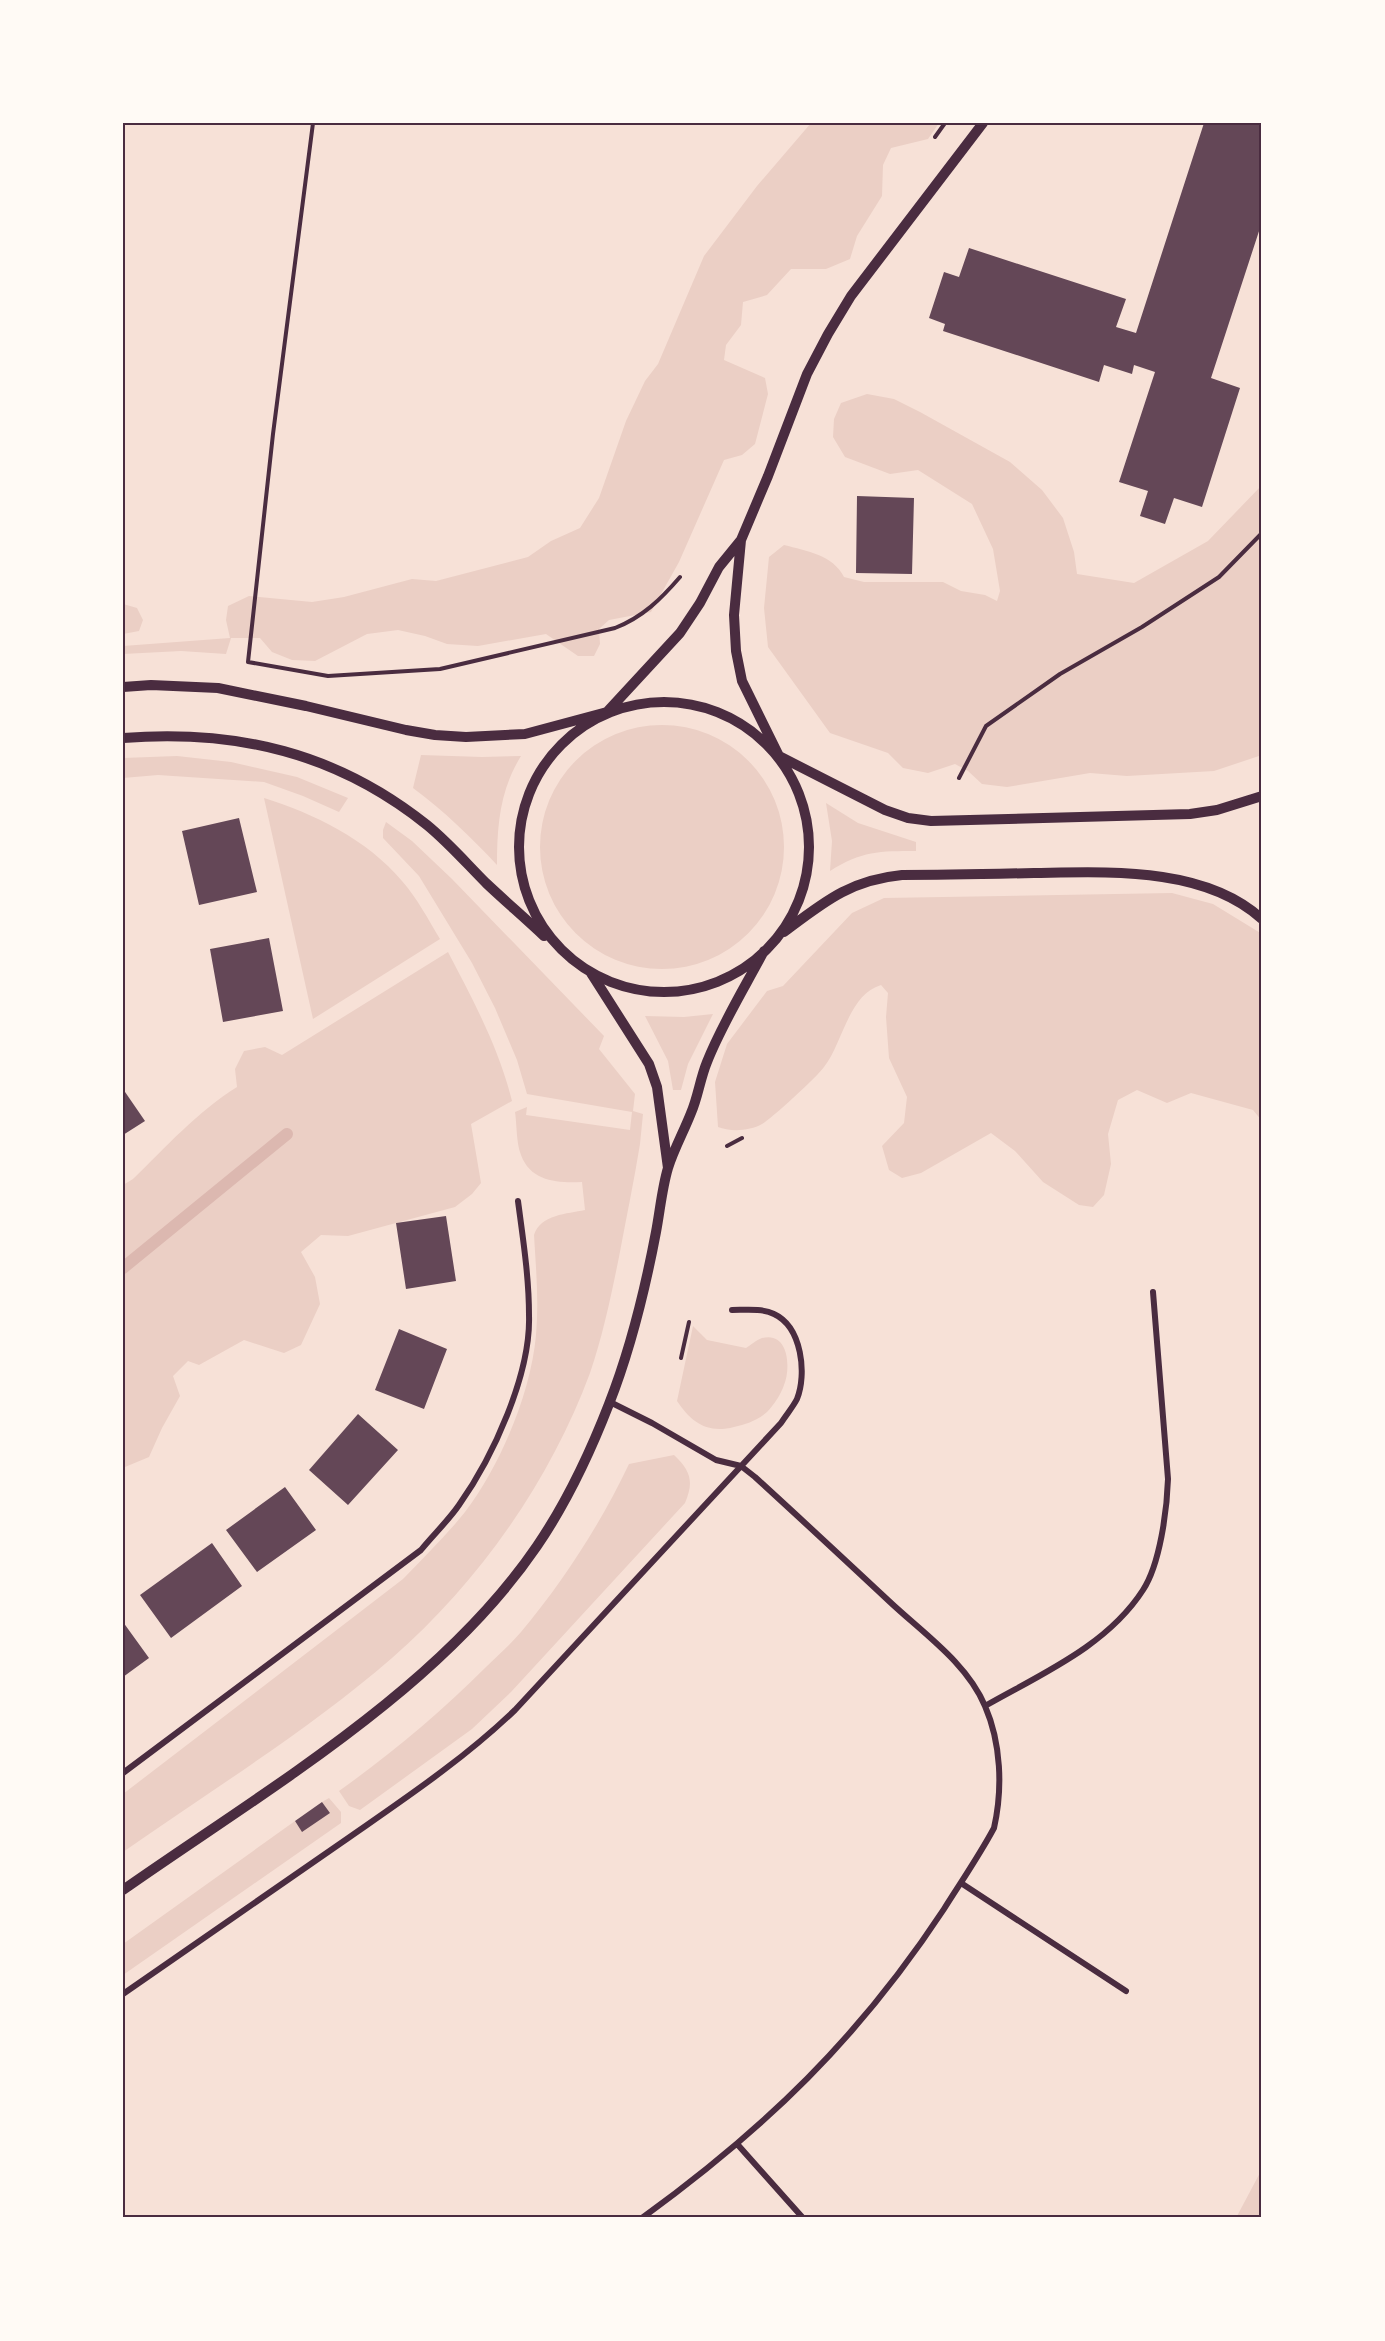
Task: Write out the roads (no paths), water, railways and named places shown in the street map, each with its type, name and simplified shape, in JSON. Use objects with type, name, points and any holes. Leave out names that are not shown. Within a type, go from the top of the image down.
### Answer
[{"type":"street","points":[[552,943],[529,905],[519,868],[520,820],[537,774],[567,737],[607,712],[680,633],[700,603],[719,567],[741,540],[807,374],[828,334],[851,296],[982,123]]},
{"type":"street","points":[[741,540],[734,615],[736,651],[742,681],[802,798],[810,845],[803,892],[780,935]]},
{"type":"street","points":[[123,687],[151,685],[218,688],[306,705],[435,735],[525,734],[653,701],[700,705],[744,724],[779,756],[885,810],[908,819],[1190,814],[1217,810],[1262,796]]},
{"type":"street","points":[[123,738],[185,735],[278,749],[328,764],[381,793],[429,827],[552,943],[591,973],[622,986],[652,992],[700,988],[745,968],[780,935],[825,902],[854,886],[878,877],[1132,874],[1205,886],[1234,899],[1262,919]]},
{"type":"street","points":[[123,1890],[381,1708],[435,1661],[479,1617],[537,1546],[584,1464],[610,1402],[630,1345],[642,1301],[668,1168],[693,1108],[708,1058],[764,951]]},
{"type":"street","points":[[591,973],[649,1064],[657,1087],[668,1168]]},
{"type":"street","points":[[123,1773],[421,1550],[459,1505],[511,1408],[524,1361],[530,1317],[518,1201]]},
{"type":"street","points":[[985,1706],[1090,1645],[1116,1624],[1144,1588],[1154,1563],[1162,1530],[1167,1504],[1168,1479],[1153,1293]]},
{"type":"street","points":[[123,1994],[407,1797],[459,1760],[489,1735],[515,1710],[781,1423],[796,1400],[802,1378],[801,1358],[793,1333],[785,1322],[774,1314],[732,1310]]},
{"type":"street","points":[[610,1402],[716,1460],[741,1466],[947,1655],[965,1673],[985,1706],[993,1728],[999,1767],[998,1813],[990,1836],[918,1947],[864,2018],[822,2066],[738,2145],[642,2218]]},
{"type":"street","points":[[961,1883],[1126,1991]]},
{"type":"street","points":[[738,2145],[803,2218]]},
{"type":"waterway","points":[[123,1268],[287,1134]]}]
